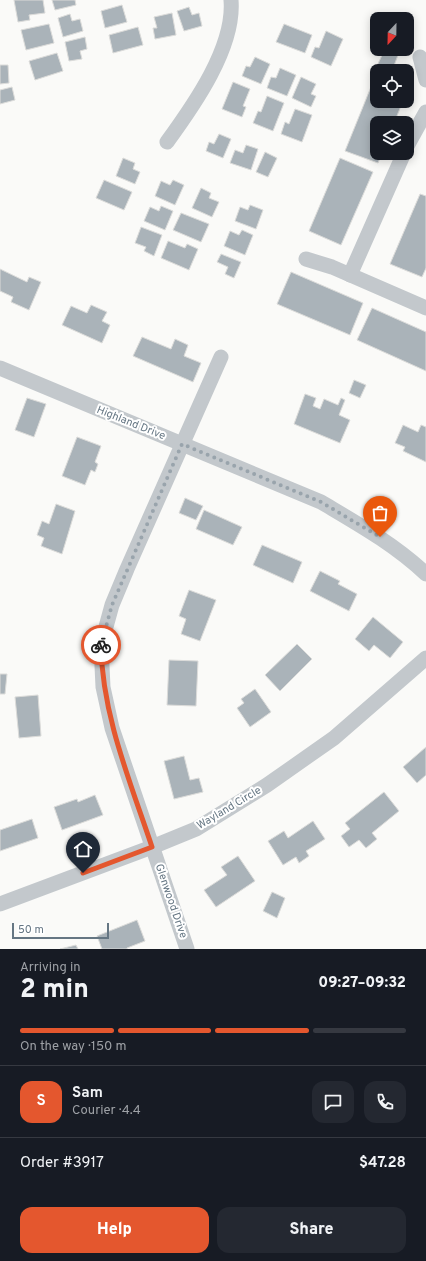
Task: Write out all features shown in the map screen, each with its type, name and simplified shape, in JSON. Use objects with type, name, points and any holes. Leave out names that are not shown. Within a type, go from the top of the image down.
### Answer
[{"type":"street","points":[[167,142],[199,97],[225,42],[232,11],[231,0]]},
{"type":"street","points":[[420,57],[426,80]]},
{"type":"street","points":[[414,133],[426,112]]},
{"type":"street","points":[[350,275],[401,160]]},
{"type":"street","points":[[306,259],[350,275],[426,308]]},
{"type":"street","name":"Glenwood Drive","points":[[188,949],[112,728],[103,688],[101,645],[112,605],[221,358]]},
{"type":"street","name":"Highland Drive","points":[[0,368],[321,502],[367,528],[405,555],[426,574]]},
{"type":"street","name":"Wayland Circle","points":[[0,904],[196,829],[267,785],[334,738],[426,658]]},
{"type":"building","points":[[14,0],[43,0],[45,13],[29,15],[30,20],[18,22]]},
{"type":"building","points":[[52,0],[75,0],[76,5],[55,10]]},
{"type":"building","points":[[122,5],[127,22],[105,28],[101,11]]},
{"type":"building","points":[[189,7],[192,15],[199,13],[202,26],[184,31],[177,11]]},
{"type":"building","points":[[172,13],[176,35],[155,39],[153,28],[157,28],[154,17]]},
{"type":"building","points":[[70,14],[72,21],[80,19],[83,31],[63,37],[58,18]]},
{"type":"building","points":[[49,24],[54,43],[26,50],[21,30]]},
{"type":"building","points":[[284,24],[312,35],[305,53],[276,42]]},
{"type":"building","points":[[138,27],[143,45],[113,53],[109,35]]},
{"type":"building","points":[[326,31],[343,39],[331,66],[311,57],[315,47],[319,48]]},
{"type":"building","points":[[85,37],[87,49],[80,51],[82,59],[69,61],[65,42]]},
{"type":"building","points":[[57,53],[63,71],[35,80],[29,61]]},
{"type":"building","points":[[382,56],[398,56],[395,64],[378,64]]},
{"type":"building","points":[[255,57],[270,64],[261,84],[242,76],[246,66],[250,67]]},
{"type":"building","points":[[0,65],[8,65],[9,83],[0,84]]},
{"type":"building","points":[[280,68],[296,75],[287,96],[267,88],[271,77],[276,78]]},
{"type":"building","points":[[301,77],[316,84],[311,94],[316,96],[311,107],[292,98]]},
{"type":"building","points":[[233,82],[250,89],[243,106],[246,107],[242,117],[222,109]]},
{"type":"building","points":[[12,87],[15,100],[0,104],[0,90]]},
{"type":"building","points":[[370,89],[370,108],[400,108],[397,116],[370,116],[370,160],[379,160],[378,163],[345,151]]},
{"type":"building","points":[[267,96],[284,103],[273,131],[253,123],[258,111],[261,112]]},
{"type":"building","points":[[295,109],[312,115],[302,142],[281,134],[285,122],[289,124]]},
{"type":"building","points":[[219,134],[231,139],[223,158],[206,151],[209,142],[214,144]]},
{"type":"building","points":[[246,145],[258,149],[251,170],[230,163],[235,150],[243,153]]},
{"type":"building","points":[[265,152],[277,158],[268,177],[256,172]]},
{"type":"building","points":[[123,158],[135,163],[133,169],[140,172],[135,184],[116,176]]},
{"type":"building","points":[[340,158],[373,172],[341,245],[309,231]]},
{"type":"building","points":[[104,180],[132,192],[124,210],[96,198]]},
{"type":"building","points":[[173,180],[184,185],[175,205],[155,196],[161,181],[170,185]]},
{"type":"building","points":[[201,188],[211,193],[209,198],[219,202],[212,217],[192,208]]},
{"type":"building","points":[[420,194],[426,196],[426,268],[422,277],[390,264]]},
{"type":"building","points":[[250,205],[263,210],[256,229],[235,221],[240,207],[248,210]]},
{"type":"building","points":[[161,206],[173,211],[165,230],[144,221],[150,207],[159,211]]},
{"type":"building","points":[[181,213],[209,224],[201,242],[173,230]]},
{"type":"building","points":[[141,227],[162,235],[154,256],[144,251],[146,247],[135,243]]},
{"type":"building","points":[[242,230],[253,235],[245,255],[224,246],[230,231],[239,235]]},
{"type":"building","points":[[168,241],[185,248],[187,244],[198,249],[189,270],[161,258]]},
{"type":"building","points":[[221,254],[241,262],[234,278],[225,274],[228,267],[217,262]]},
{"type":"building","points":[[0,269],[27,282],[29,277],[41,282],[29,310],[11,302],[13,297],[0,291]]},
{"type":"building","points":[[291,272],[363,303],[350,335],[277,304]]},
{"type":"building","points":[[91,305],[107,312],[102,321],[110,325],[102,343],[62,325],[71,306],[87,313]]},
{"type":"building","points":[[372,308],[426,332],[426,371],[357,340]]},
{"type":"building","points":[[142,337],[171,349],[175,339],[188,345],[184,356],[201,363],[193,382],[133,356]]},
{"type":"building","points":[[354,380],[366,385],[360,398],[349,393]]},
{"type":"building","points":[[305,394],[316,398],[313,406],[320,409],[324,399],[338,405],[341,398],[345,400],[339,415],[350,420],[340,443],[294,424]]},
{"type":"building","points":[[27,398],[46,404],[34,437],[15,430]]},
{"type":"building","points":[[403,425],[418,432],[421,425],[426,427],[426,462],[403,451],[405,447],[395,443]]},
{"type":"building","points":[[77,437],[101,446],[95,462],[98,464],[95,472],[91,470],[85,485],[62,476]]},
{"type":"building","points":[[185,498],[203,506],[196,520],[179,513]]},
{"type":"building","points":[[56,504],[75,511],[62,554],[41,546],[44,538],[37,535],[42,521],[49,524]]},
{"type":"building","points":[[204,510],[242,527],[233,545],[196,529]]},
{"type":"building","points":[[262,545],[302,562],[293,583],[253,565]]},
{"type":"building","points":[[320,571],[340,581],[338,584],[357,594],[349,611],[310,591]]},
{"type":"building","points":[[189,590],[216,600],[200,641],[181,634],[186,619],[179,616]]},
{"type":"building","points":[[373,617],[403,642],[390,658],[374,645],[369,651],[355,639]]},
{"type":"building","points":[[297,644],[312,659],[280,691],[265,675]]},
{"type":"building","points":[[169,660],[198,661],[196,706],[167,705]]},
{"type":"building","points":[[0,674],[7,674],[5,694],[0,694]]},
{"type":"building","points":[[255,689],[271,712],[250,727],[237,708],[244,703],[241,699]]},
{"type":"building","points":[[38,695],[41,736],[19,738],[15,697]]},
{"type":"building","points":[[426,747],[426,775],[417,783],[403,767]]},
{"type":"building","points":[[184,756],[190,780],[199,778],[203,792],[174,799],[164,761]]},
{"type":"building","points":[[384,792],[399,811],[372,833],[377,839],[366,848],[359,840],[349,847],[341,836],[350,829],[345,823]]},
{"type":"building","points":[[95,795],[103,815],[62,830],[54,807],[77,799],[78,802]]},
{"type":"building","points":[[32,819],[38,838],[0,851],[0,830]]},
{"type":"building","points":[[313,821],[325,839],[306,851],[309,856],[299,863],[296,857],[283,865],[268,841],[284,831],[288,838]]},
{"type":"building","points":[[238,856],[255,881],[216,907],[204,890],[227,875],[221,867]]},
{"type":"building","points":[[272,892],[285,898],[277,918],[263,911]]},
{"type":"building","points":[[137,920],[145,941],[127,949],[102,949],[97,936]]},
{"type":"building","points":[[76,945],[78,949],[60,949]]},
{"type":"way so far","points":[[101,645],[112,605],[182,444],[321,502],[380,537]]},
{"type":"route","points":[[83,873],[152,847],[112,728],[103,688],[101,645]]}]
